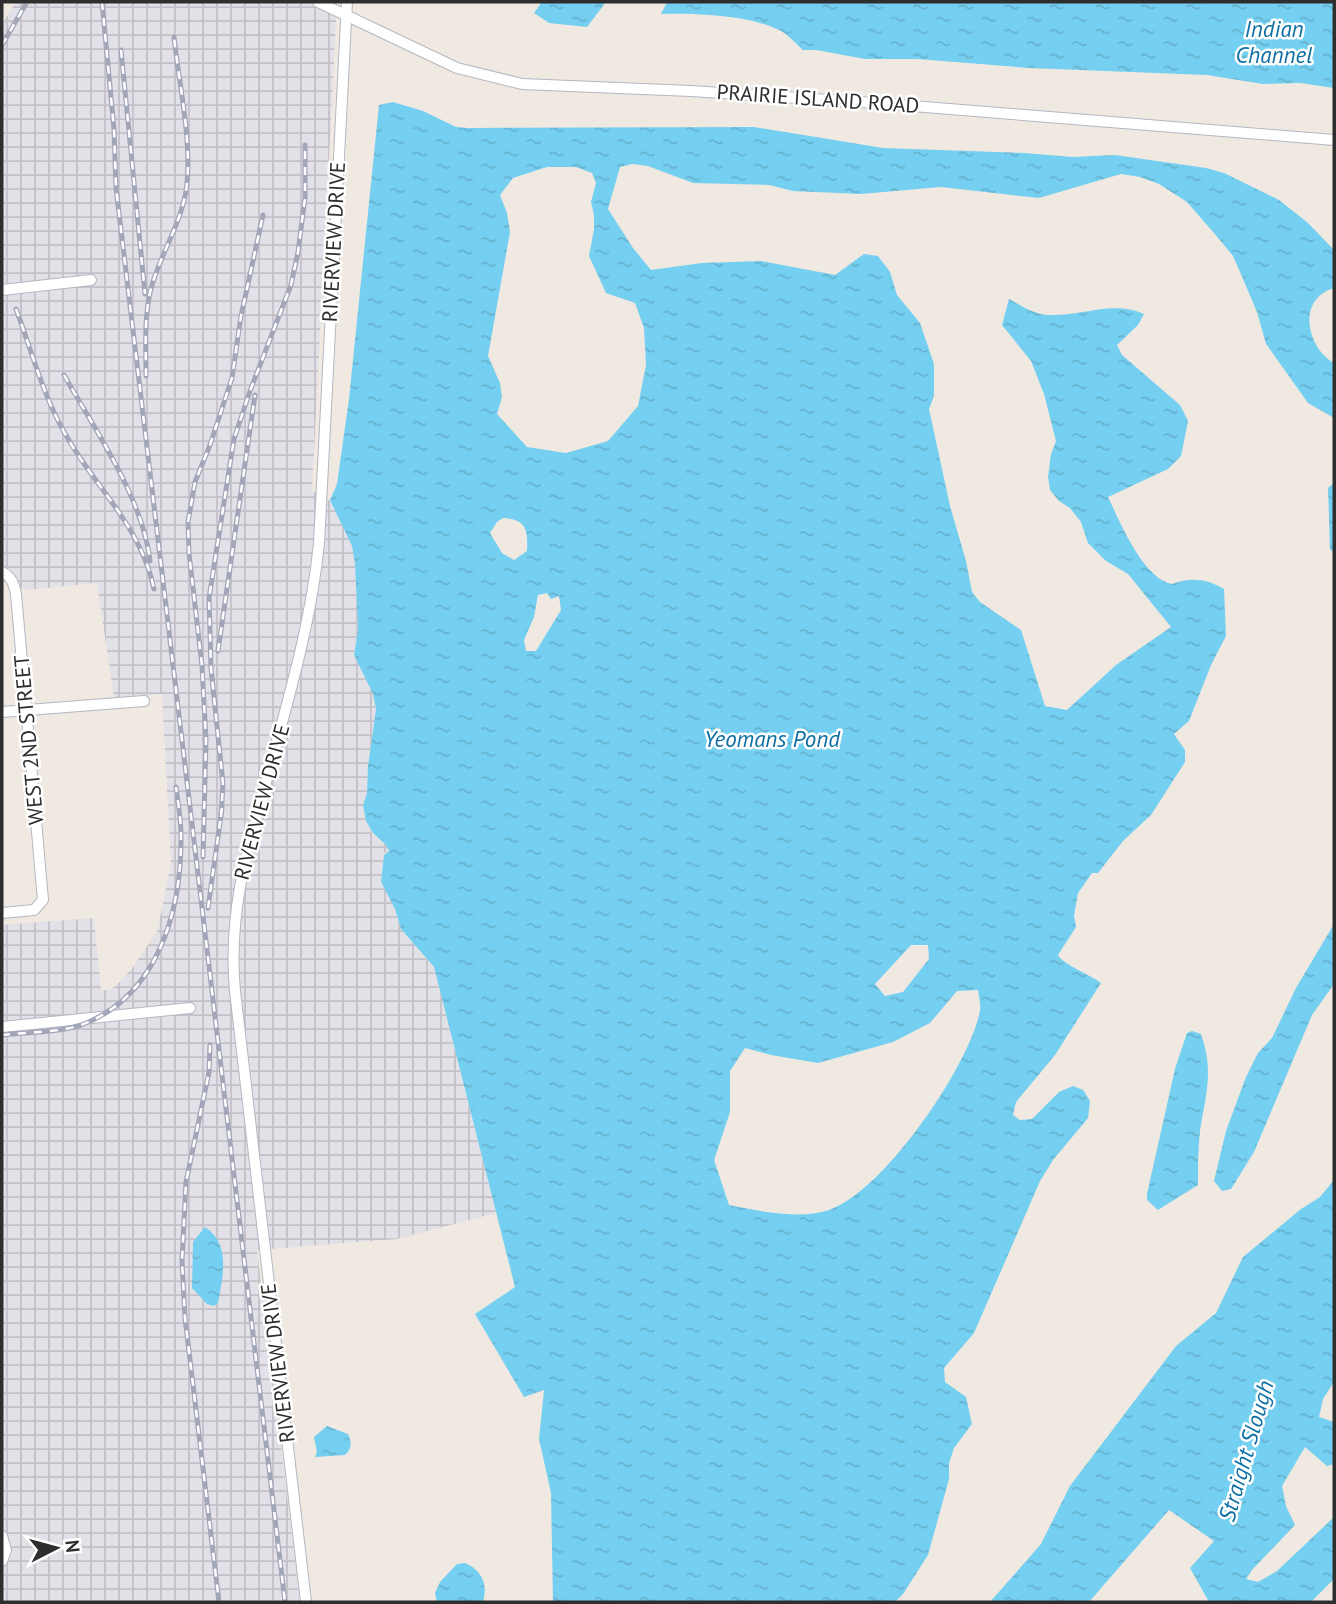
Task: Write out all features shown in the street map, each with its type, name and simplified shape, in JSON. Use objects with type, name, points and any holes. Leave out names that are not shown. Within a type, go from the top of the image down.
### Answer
[{"type":"street","name":"PRAIRIE ISLAND ROAD","points":[[317,2],[457,68],[522,84],[691,90],[1334,140]]},
{"type":"street","name":"RIVERVIEW DRIVE","points":[[306,1602],[235,991],[232,942],[234,913],[248,845],[300,657],[314,590],[319,544],[347,2]]},
{"type":"street","points":[[2,290],[91,281]]},
{"type":"street","name":"WEST 2ND STREET","points":[[2,572],[8,575],[16,594],[43,900],[34,910],[2,913]]},
{"type":"street","points":[[2,712],[144,701]]},
{"type":"street","points":[[2,1027],[190,1009]]},
{"type":"street","points":[[2,1536],[6,1550],[2,1561]]},
{"type":"shaded area","points":[[16,2],[337,2],[312,490],[332,502],[352,546],[358,629],[354,655],[373,694],[376,709],[367,793],[363,805],[372,833],[389,851],[384,853],[381,882],[395,909],[401,929],[434,967],[496,1213],[397,1239],[257,1250],[300,1602],[2,1602],[2,925],[94,918],[101,990],[108,990],[116,986],[133,967],[157,932],[171,863],[162,694],[114,698],[97,583],[27,590],[2,581],[2,24]]},
{"type":"water","points":[[542,2],[606,2],[587,27],[549,23],[534,13]]},
{"type":"water","name":"Indian Channel","points":[[667,2],[1334,2],[1334,88],[1300,83],[1263,84],[1207,75],[1029,68],[917,59],[865,59],[803,50],[781,31],[765,24],[736,18],[661,14]]},
{"type":"water","name":"Yeomans Pond","points":[[393,102],[423,111],[456,127],[468,128],[754,127],[883,148],[1073,157],[1115,155],[1206,168],[1224,173],[1279,200],[1308,223],[1334,250],[1334,288],[1314,302],[1310,324],[1317,346],[1334,363],[1334,418],[1308,403],[1266,344],[1257,312],[1233,256],[1187,202],[1159,184],[1140,177],[1121,174],[1039,198],[941,187],[861,194],[793,191],[769,185],[693,183],[648,166],[632,164],[620,167],[608,209],[651,270],[702,263],[761,261],[835,275],[864,254],[878,256],[890,272],[897,295],[920,323],[934,364],[934,396],[929,409],[972,592],[980,602],[1021,630],[1045,706],[1067,710],[1116,665],[1171,627],[1128,574],[1106,561],[1088,543],[1081,522],[1050,490],[1048,477],[1056,441],[1044,394],[1031,361],[1002,325],[1009,299],[1044,315],[1109,308],[1144,314],[1138,325],[1117,345],[1122,355],[1180,405],[1188,421],[1181,456],[1168,469],[1108,497],[1133,547],[1151,572],[1161,580],[1172,584],[1199,580],[1224,589],[1226,636],[1211,665],[1189,721],[1174,734],[1185,750],[1185,762],[1151,815],[1123,841],[1098,873],[1092,873],[1078,893],[1074,916],[1076,927],[1058,955],[1101,983],[1055,1055],[1016,1102],[1013,1115],[1020,1120],[1032,1119],[1059,1092],[1073,1086],[1083,1090],[1090,1101],[1088,1118],[1053,1160],[1040,1181],[974,1333],[944,1368],[945,1382],[966,1397],[972,1424],[954,1448],[949,1463],[949,1479],[928,1555],[895,1602],[553,1602],[551,1493],[539,1439],[544,1390],[524,1397],[475,1314],[515,1287],[434,967],[401,929],[395,909],[381,882],[384,855],[389,851],[366,821],[363,805],[367,793],[376,709],[373,694],[354,655],[358,629],[352,546],[330,500],[337,484],[349,399],[379,105]],"holes":[[[547,167],[576,167],[592,173],[596,183],[591,202],[594,229],[589,256],[606,293],[635,303],[644,328],[646,365],[638,406],[608,441],[566,453],[527,447],[497,414],[502,397],[500,383],[488,356],[510,232],[500,195],[513,178]],[[503,518],[521,524],[526,532],[527,551],[514,560],[502,553],[490,533]],[[547,593],[551,599],[559,596],[561,610],[536,651],[526,651],[524,640],[534,617],[538,595]],[[911,945],[928,945],[929,959],[903,992],[885,996],[875,984]],[[978,990],[980,1011],[973,1035],[942,1094],[898,1154],[874,1179],[851,1199],[818,1213],[779,1214],[729,1205],[714,1160],[730,1112],[730,1071],[745,1048],[818,1063],[893,1042],[930,1023],[957,991]]]},
{"type":"water","points":[[1334,483],[1334,553],[1330,549],[1328,488]]},
{"type":"water","points":[[1334,924],[1334,984],[1312,1015],[1254,1152],[1231,1189],[1222,1191],[1214,1181],[1226,1131],[1246,1077],[1258,1053],[1272,1038],[1296,988]]},
{"type":"water","points":[[1192,1031],[1201,1034],[1208,1071],[1199,1137],[1198,1185],[1158,1210],[1147,1200],[1147,1194],[1175,1069],[1187,1033]]},
{"type":"water","name":"Straight Slough","points":[[1334,1180],[1334,1382],[1323,1399],[1319,1417],[1334,1422],[1334,1464],[1327,1466],[1305,1447],[1282,1486],[1286,1506],[1295,1525],[1246,1579],[1258,1582],[1277,1571],[1334,1517],[1334,1579],[1311,1602],[1209,1602],[1190,1568],[1214,1541],[1169,1510],[1089,1602],[990,1602],[1041,1544],[1070,1486],[1176,1346],[1216,1313],[1243,1257],[1301,1209],[1320,1197]]},
{"type":"water","points":[[205,1227],[219,1242],[222,1251],[222,1282],[218,1303],[214,1306],[207,1304],[192,1288],[193,1242]]},
{"type":"water","points":[[327,1426],[348,1434],[351,1445],[345,1455],[315,1457],[317,1452],[314,1437]]},
{"type":"water","points":[[465,1563],[476,1570],[482,1579],[485,1590],[483,1602],[437,1602],[435,1593],[440,1582],[457,1564]]},
{"type":"railway","points":[[2,45],[27,2]]},
{"type":"railway","points":[[102,2],[114,129],[116,188],[285,1602]]},
{"type":"railway","points":[[146,376],[146,326],[151,288],[180,213],[188,173],[187,134],[174,37]]},
{"type":"railway","points":[[121,50],[145,294]]},
{"type":"railway","points":[[221,817],[223,784],[211,668],[209,598],[234,439],[291,285],[298,252],[305,198],[305,145]]},
{"type":"railway","points":[[203,857],[206,740],[202,666],[188,522],[195,482],[232,378],[241,316],[263,215]]},
{"type":"railway","points":[[16,309],[56,416],[75,450],[127,524],[138,544],[154,589]]},
{"type":"railway","points":[[64,375],[128,489],[146,537],[150,561]]},
{"type":"railway","points":[[218,651],[255,395]]},
{"type":"railway","points":[[2,1035],[52,1031],[81,1025],[107,1012],[129,994],[147,972],[160,948],[177,892],[181,835],[176,787]]},
{"type":"railway","points":[[208,908],[222,808]]},
{"type":"railway","points":[[210,1045],[209,1072],[186,1182],[182,1261],[185,1318],[219,1602]]}]
